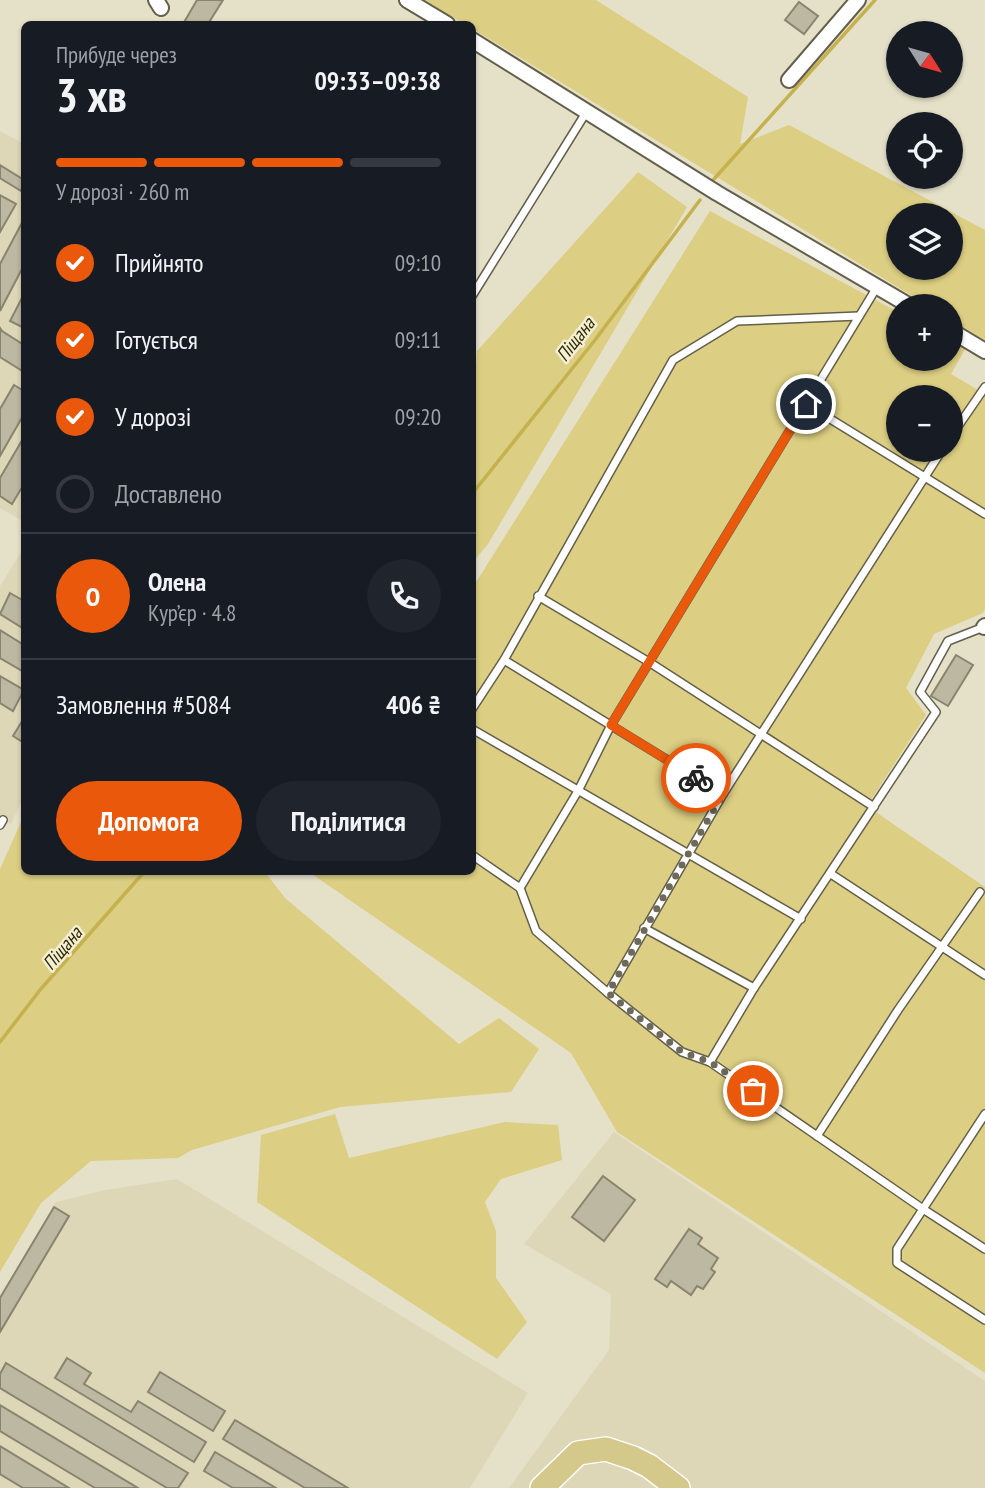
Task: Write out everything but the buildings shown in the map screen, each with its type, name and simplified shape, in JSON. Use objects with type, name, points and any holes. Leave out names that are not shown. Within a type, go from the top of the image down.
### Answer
[{"type":"main road","points":[[542,1488],[578,1453],[606,1449],[649,1466],[678,1488]]},
{"type":"street","points":[[407,0],[442,21]]},
{"type":"street","points":[[789,80],[858,0]]},
{"type":"street","points":[[476,42],[717,193],[890,294]]},
{"type":"street","points":[[963,338],[985,351]]},
{"type":"lane","points":[[476,290],[587,110]]},
{"type":"lane","points":[[520,888],[578,791],[611,725],[877,286]]},
{"type":"lane","points":[[476,703],[504,660],[673,360],[737,321],[859,316]]},
{"type":"lane","points":[[963,419],[985,387]]},
{"type":"lane","points":[[806,404],[985,514]]},
{"type":"lane","points":[[608,993],[723,794],[934,462]]},
{"type":"lane","points":[[538,596],[649,662],[874,807]]},
{"type":"lane","points":[[710,1062],[754,988],[936,712],[920,692],[948,641],[985,627]]},
{"type":"lane","points":[[504,660],[723,794]]},
{"type":"lane","points":[[476,731],[801,919]]},
{"type":"lane","points":[[476,858],[520,888],[537,931],[608,993],[682,1052],[710,1062],[985,1249]]},
{"type":"lane","points":[[831,874],[985,975]]},
{"type":"lane","points":[[817,1136],[941,946],[980,892]]},
{"type":"lane","points":[[644,928],[754,988]]},
{"type":"lane","points":[[985,1114],[897,1250],[897,1263],[985,1320]]},
{"type":"shaded area","points":[[424,0],[596,0],[748,97],[740,144],[789,125],[886,177],[886,189],[908,189],[935,203],[886,203],[886,280],[476,31],[476,21],[459,21]]},
{"type":"shaded area","points":[[0,131],[21,142],[21,520],[0,508]]},
{"type":"shaded area","points":[[638,172],[687,207],[488,544],[476,558],[477,351]]},
{"type":"shaded area","points":[[710,211],[886,306],[886,371],[953,371],[951,374],[985,394],[985,609],[983,613],[934,634],[906,688],[926,715],[867,806],[985,887],[985,1373],[617,1132],[571,1053],[313,875],[476,875],[476,582]]},
{"type":"shaded area","points":[[963,218],[985,230],[985,340],[963,327],[963,294],[909,294],[886,280],[963,280]]},
{"type":"shaded area","points":[[21,553],[21,802],[11,824],[0,818],[0,586]]},
{"type":"shaded area","points":[[21,822],[21,875],[267,875],[285,898],[459,1044],[499,1018],[539,1049],[511,1092],[340,1107],[192,1150],[178,1158],[91,1161],[41,1203],[0,1272],[0,869]]},
{"type":"shaded area","points":[[335,1114],[349,1158],[505,1122],[558,1125],[562,1160],[501,1179],[485,1202],[496,1231],[496,1278],[527,1322],[497,1359],[257,1202],[261,1135]]},
{"type":"shaded area","points":[[614,1132],[985,1381],[985,1488],[509,1488],[609,1350],[611,1294],[524,1244]]},
{"type":"shaded area","points":[[177,1179],[528,1393],[470,1488],[0,1488],[0,1297],[56,1202],[105,1190]]},
{"type":"waterway","name":"Піщана","points":[[714,179],[875,0]]},
{"type":"waterway","name":"Піщана","points":[[476,489],[595,340],[700,200]]},
{"type":"waterway","name":"Піщана","points":[[0,1042],[40,990],[141,875]]},
{"type":"way so far","points":[[696,778],[723,794],[608,993],[682,1052],[710,1062],[753,1091]]},
{"type":"route","points":[[696,778],[611,725],[806,404]]}]
